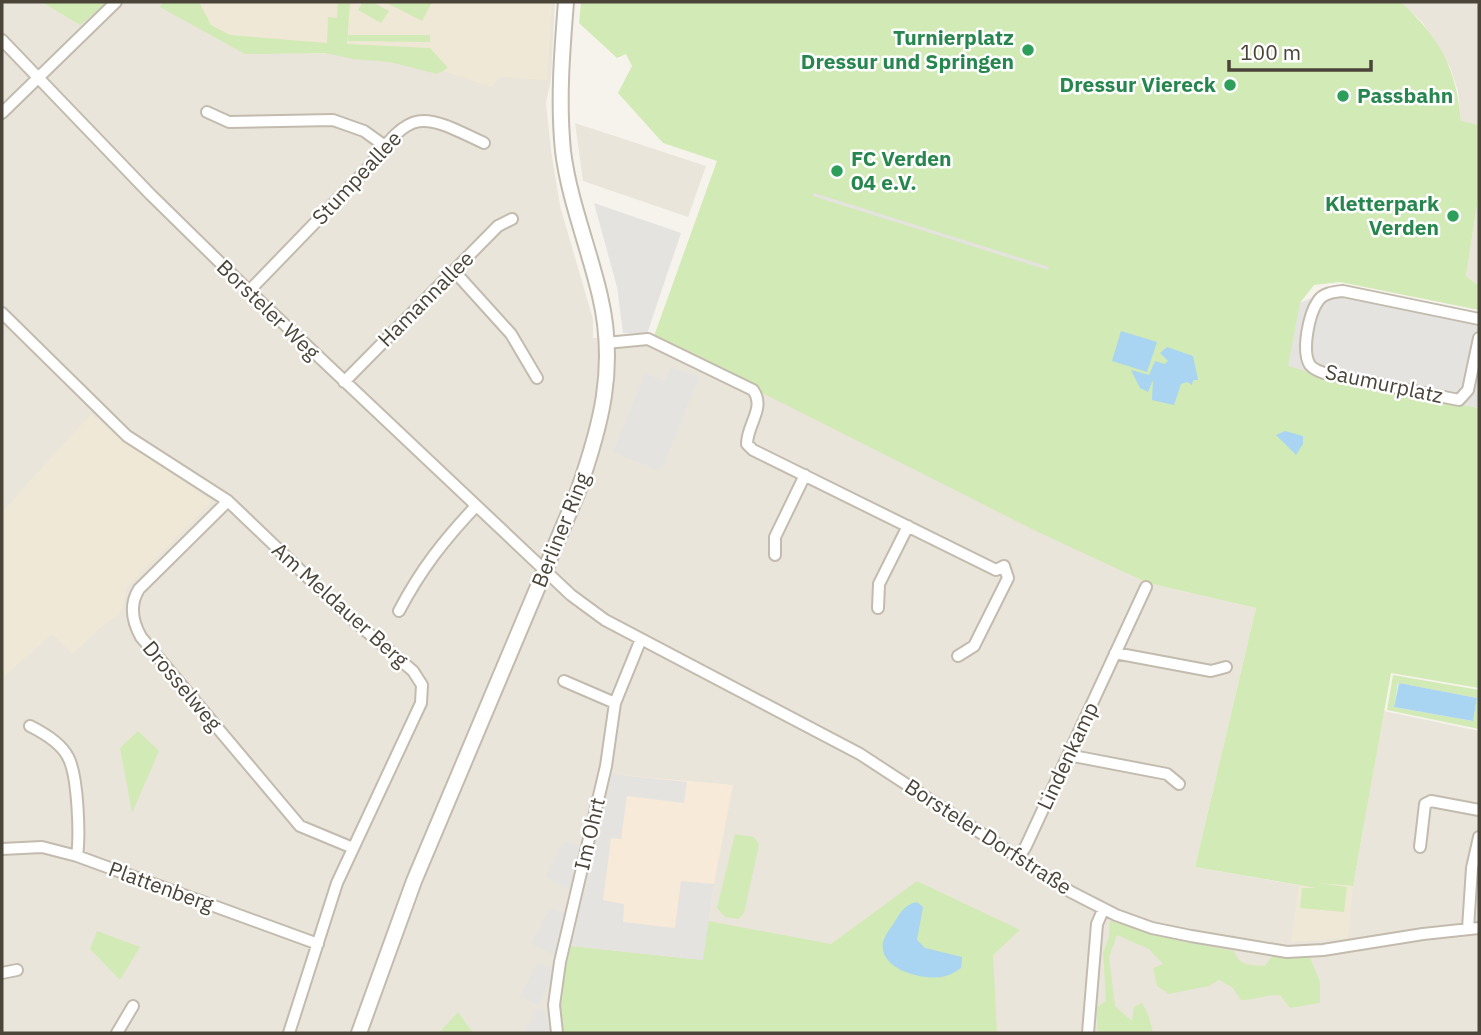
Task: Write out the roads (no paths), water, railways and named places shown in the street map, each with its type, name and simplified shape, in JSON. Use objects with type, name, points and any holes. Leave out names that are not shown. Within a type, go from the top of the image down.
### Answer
[{"type":"street","points":[[2,113],[116,2]]},
{"type":"street","name":"Berliner Ring","points":[[359,1033],[414,881],[577,494],[596,441],[607,386],[606,343],[601,298],[564,153],[559,88],[566,2]]},
{"type":"street","name":"Borsteler Weg","points":[[2,40],[150,194],[249,291],[545,569]]},
{"type":"street","points":[[207,112],[229,122],[333,120],[364,131],[385,146]]},
{"type":"street","name":"Stumpeallee","points":[[249,291],[369,168],[385,146],[405,126],[422,119],[447,125],[484,143]]},
{"type":"street","name":"Hamannallee","points":[[344,382],[498,226],[512,219]]},
{"type":"street","points":[[454,271],[511,334],[537,377]]},
{"type":"street","name":"Saumurplatz","points":[[1479,319],[1343,291],[1329,293],[1318,299],[1306,338],[1306,353],[1308,363],[1324,373],[1459,400],[1468,390],[1479,338]]},
{"type":"street","name":"Am Meldauer Berg","points":[[2,313],[127,436],[228,501],[346,614],[414,671],[422,685],[421,703],[338,883],[289,1033]]},
{"type":"street","points":[[606,343],[648,339],[753,390],[758,398],[758,408],[747,436],[747,444],[753,450],[996,570],[1004,566],[1007,578],[974,646],[958,656]]},
{"type":"street","points":[[775,555],[775,537],[805,475]]},
{"type":"street","name":"Drosselweg","points":[[228,501],[139,589],[133,603],[134,625],[141,637],[300,826],[353,848]]},
{"type":"street","points":[[399,611],[431,557],[476,506]]},
{"type":"street","points":[[878,608],[879,584],[908,526]]},
{"type":"street","name":"Borsteler Dorfstraße","points":[[545,569],[588,608],[641,639],[838,742],[1103,911],[1152,928],[1287,952],[1323,950],[1474,928]]},
{"type":"street","name":"Lindenkamp","points":[[1019,858],[1146,587]]},
{"type":"street","name":"Im Ohrt","points":[[557,1033],[554,1005],[560,962],[606,766],[615,703],[641,639]]},
{"type":"street","points":[[1115,653],[1211,671],[1226,667]]},
{"type":"street","points":[[564,681],[615,703]]},
{"type":"street","points":[[30,726],[61,747],[73,767],[80,838],[77,856]]},
{"type":"street","points":[[1068,755],[1167,774],[1179,784]]},
{"type":"street","points":[[1420,847],[1425,804],[1431,801],[1479,810]]},
{"type":"street","points":[[1474,928],[1472,868],[1479,836]]},
{"type":"street","name":"Plattenberg","points":[[2,849],[42,847],[77,856],[318,944]]},
{"type":"street","points":[[1088,1033],[1097,925],[1103,911]]},
{"type":"street","points":[[2,973],[18,971]]},
{"type":"street","points":[[117,1033],[133,1006]]},
{"type":"water","points":[[1121,331],[1157,342],[1147,372],[1112,361]]},
{"type":"water","points":[[1167,347],[1193,356],[1198,380],[1193,380],[1192,385],[1187,382],[1181,384],[1174,405],[1152,400],[1153,380],[1148,392],[1140,388],[1131,370],[1149,375],[1155,361],[1165,364],[1168,361],[1160,353]]},
{"type":"water","points":[[1285,431],[1303,436],[1303,444],[1296,455],[1276,435]]},
{"type":"water","points":[[1399,683],[1477,698],[1473,721],[1394,707]]},
{"type":"water","points":[[917,902],[923,907],[917,940],[925,948],[962,957],[961,968],[952,974],[923,977],[903,971],[887,959],[883,951],[884,939],[898,916],[906,907]]},
{"type":"place","name":"Turnierplatz Dressur und Springen","points":[[1028,50]]},
{"type":"place","name":"Dressur Viereck","points":[[1230,85]]},
{"type":"place","name":"Passbahn","points":[[1343,96]]},
{"type":"place","name":"FC Verden 04 e.V.","points":[[837,171]]},
{"type":"place","name":"Kletterpark Verden","points":[[1453,216]]}]
